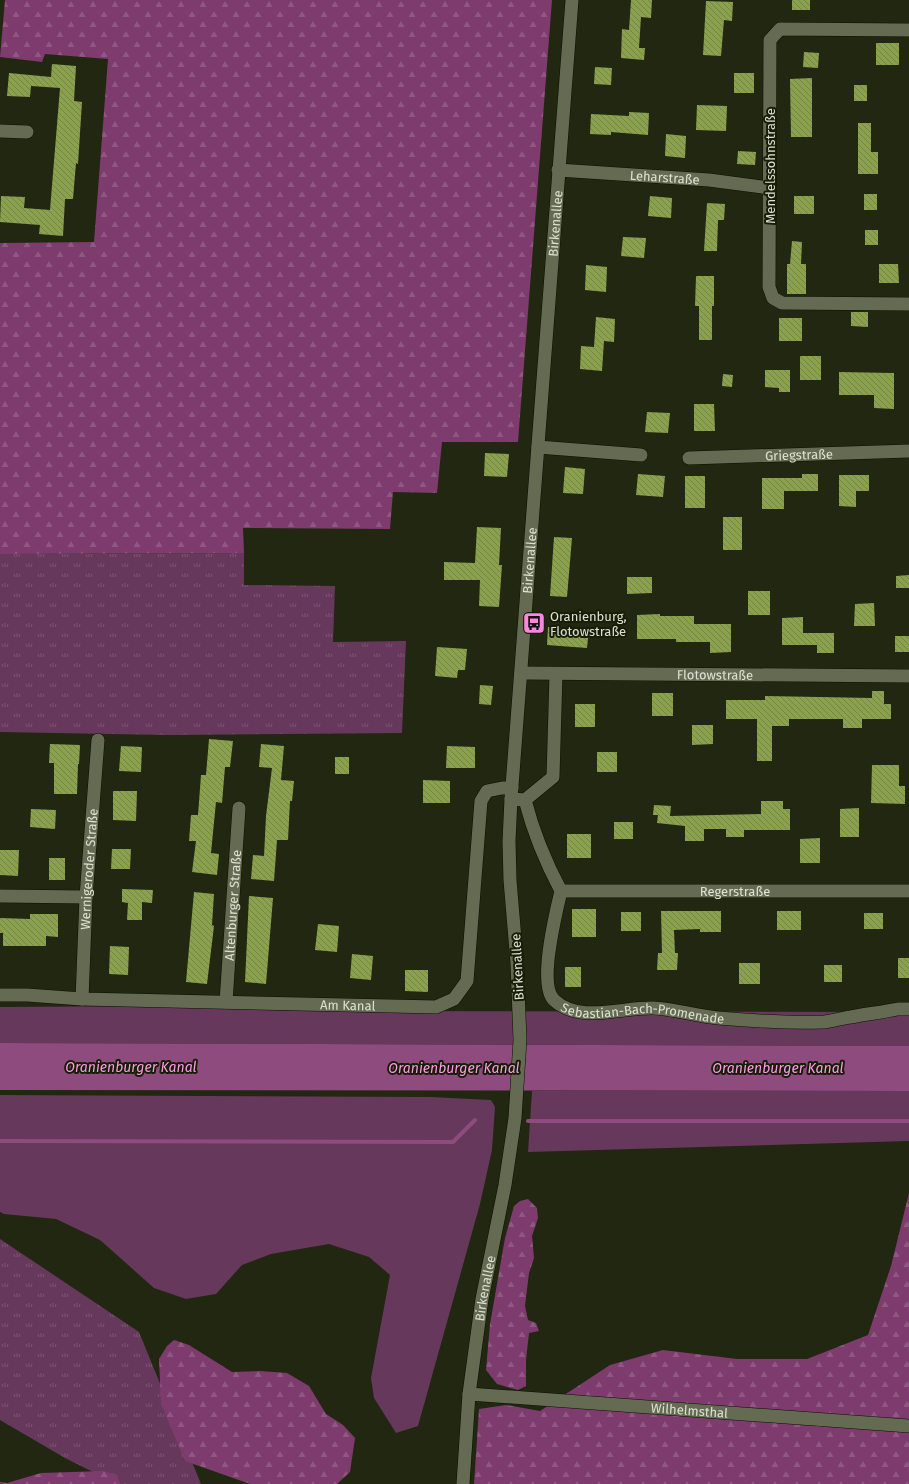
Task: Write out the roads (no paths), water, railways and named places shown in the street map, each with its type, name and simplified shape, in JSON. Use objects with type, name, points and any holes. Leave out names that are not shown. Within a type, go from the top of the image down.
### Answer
[{"type":"street","name":"Birkenallee","points":[[463,1484],[469,1394],[482,1299],[514,1136],[520,1040],[518,962],[510,880],[509,841],[558,170],[572,0]]},
{"type":"street","name":"Mendelssohnstraße","points":[[909,30],[780,29],[770,40],[769,287],[773,298],[782,303],[909,304]]},
{"type":"street","points":[[0,131],[27,132]]},
{"type":"street","name":"Leharstraße","points":[[558,170],[708,180],[770,188]]},
{"type":"street","points":[[538,447],[641,455]]},
{"type":"street","name":"Griegstraße","points":[[689,458],[909,451]]},
{"type":"street","name":"Flotowstraße","points":[[521,673],[909,676]]},
{"type":"street","points":[[525,800],[552,777],[556,674]]},
{"type":"street","name":"Wernigeroder Straße","points":[[82,999],[86,897],[98,740]]},
{"type":"street","name":"Am Kanal","points":[[0,995],[27,995],[82,999],[436,1007],[454,999],[467,981],[481,801],[486,791],[502,788],[512,794]]},
{"type":"street","points":[[512,794],[525,800]]},
{"type":"street","points":[[525,800],[528,812],[550,870],[561,891]]},
{"type":"street","name":"Altenburger Straße","points":[[226,1002],[239,808]]},
{"type":"street","name":"Regerstraße","points":[[561,891],[909,891]]},
{"type":"street","name":"Sebastian-Bach-Promenade","points":[[561,891],[554,917],[547,969],[547,986],[552,999],[565,1008],[586,1013],[604,1013],[631,1009],[664,1009],[717,1018],[785,1022],[826,1022],[898,1009],[909,1009]]},
{"type":"street","points":[[0,896],[86,897]]},
{"type":"street","name":"Wilhelmsthal","points":[[469,1394],[909,1426]]},
{"type":"water","name":"Oranienburger Kanal","points":[[0,1043],[909,1046],[909,1091],[0,1090]]},
{"type":"waterway","points":[[0,1141],[453,1142],[475,1120]]},
{"type":"waterway","points":[[528,1121],[909,1121]]},
{"type":"place","name":"Oranienburg, Flotowstraße","points":[[534,623]]}]
